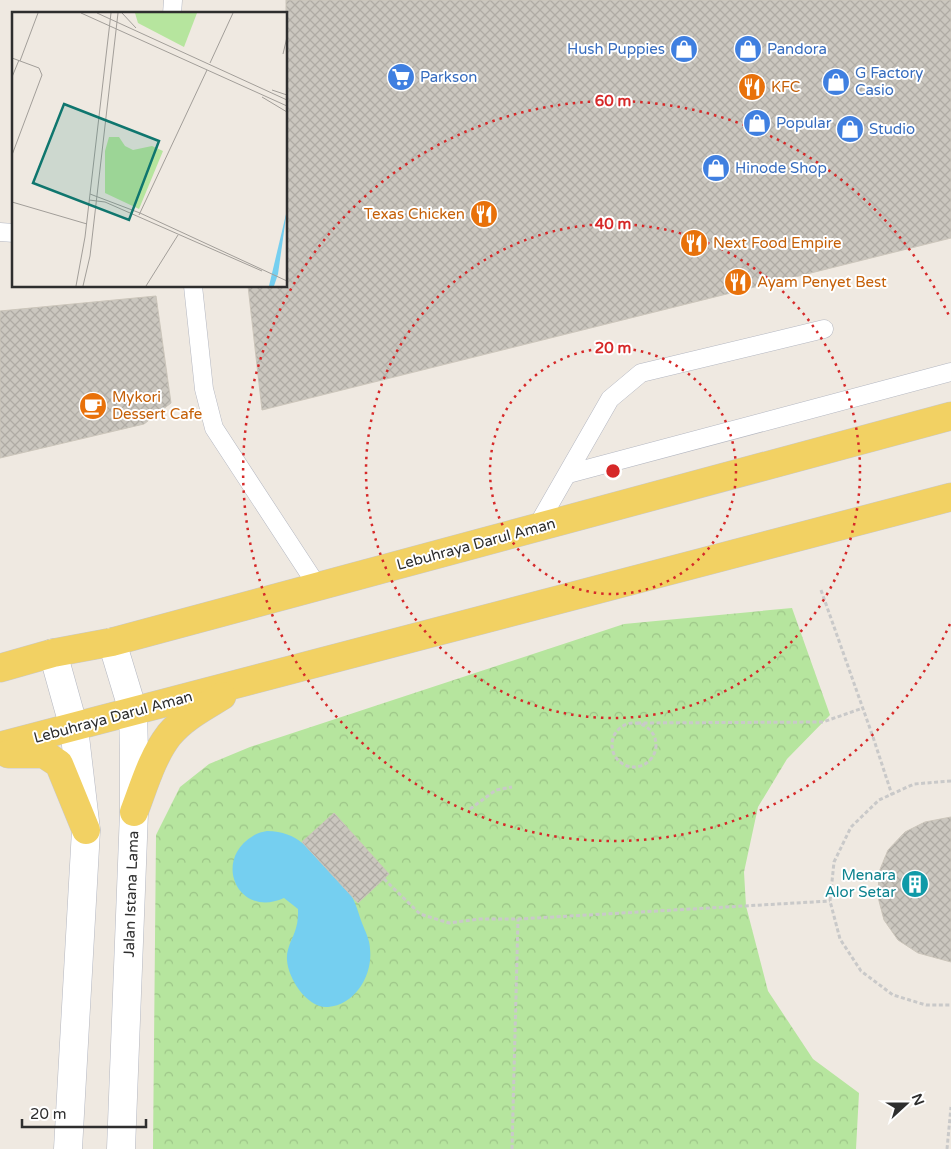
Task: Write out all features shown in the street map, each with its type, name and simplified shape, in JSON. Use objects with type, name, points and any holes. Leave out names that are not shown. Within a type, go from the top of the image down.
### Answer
[{"type":"main road","name":"Lebuhraya Darul Aman","points":[[0,668],[53,653],[112,642],[951,416]]},
{"type":"main road","name":"Lebuhraya Darul Aman","points":[[0,746],[951,497]]},
{"type":"main road","points":[[134,812],[151,767],[170,735],[194,713],[245,683]]},
{"type":"main road","points":[[0,755],[16,752],[44,754],[59,764],[86,830]]},
{"type":"street","name":"Jalan Istana Lama","points":[[112,642],[133,711],[134,812],[121,1149]]},
{"type":"street","points":[[53,653],[74,728],[86,830],[68,1149]]},
{"type":"lane","points":[[192,288],[204,389],[214,428],[318,587]]},
{"type":"lane","points":[[536,528],[610,399],[642,373],[824,329]]},
{"type":"lane","points":[[568,474],[951,372]]},
{"type":"path","points":[[821,590],[892,794]]},
{"type":"path","points":[[637,723],[650,729],[654,736],[656,749],[649,761],[636,767],[629,767],[617,759],[613,753],[612,745],[613,738],[622,725],[629,722],[823,722],[863,708]]},
{"type":"path","points":[[951,781],[914,784],[892,794],[879,800],[851,827],[834,862],[830,901],[840,939],[861,971],[892,995],[926,1005],[951,1005]]},
{"type":"path","points":[[470,809],[496,790],[512,787]]},
{"type":"path","points":[[384,879],[420,914],[449,923],[479,919],[518,919],[830,901]]},
{"type":"path","points":[[512,1149],[518,919]]},
{"type":"path","points":[[947,1149],[951,1107]]},
{"type":"green space","points":[[792,608],[830,715],[787,759],[758,807],[744,872],[746,906],[768,991],[813,1059],[859,1093],[856,1149],[153,1149],[156,835],[180,787],[209,764],[250,747],[624,624]]},
{"type":"water","points":[[267,831],[287,834],[302,843],[345,888],[354,902],[370,946],[369,968],[361,987],[347,1001],[338,1005],[328,1007],[313,1003],[300,991],[291,976],[287,956],[297,926],[298,909],[284,898],[268,902],[254,901],[243,894],[236,884],[233,872],[234,859],[241,846],[255,835]]},
{"type":"building","points":[[286,0],[951,0],[951,238],[262,410],[248,288],[288,288],[288,12],[286,12]]},
{"type":"building","points":[[156,296],[171,403],[144,424],[0,458],[0,311]]},
{"type":"building","points":[[334,813],[389,874],[358,903],[302,842]]},
{"type":"building","name":"Menara Alor Setar","points":[[951,817],[951,962],[918,953],[898,940],[884,920],[878,897],[879,872],[888,850],[905,832],[925,822]]},
{"type":"place","name":"Hush Puppies","points":[[684,49]]},
{"type":"place","name":"Pandora","points":[[748,49]]},
{"type":"place","name":"Parkson","points":[[401,77]]},
{"type":"place","name":"G Factory Casio","points":[[836,82]]},
{"type":"place","name":"KFC","points":[[752,87]]},
{"type":"place","name":"Popular","points":[[757,123]]},
{"type":"place","name":"Studio","points":[[850,129]]},
{"type":"place","name":"Hinode Shop","points":[[716,168]]},
{"type":"place","name":"Texas Chicken","points":[[484,214]]},
{"type":"place","name":"Next Food Empire","points":[[694,243]]},
{"type":"place","name":"Ayam Penyet Best","points":[[738,282]]},
{"type":"place","name":"Mykori Dessert Cafe","points":[[93,406]]},
{"type":"place","name":"Menara Alor Setar","points":[[915,884]]}]
